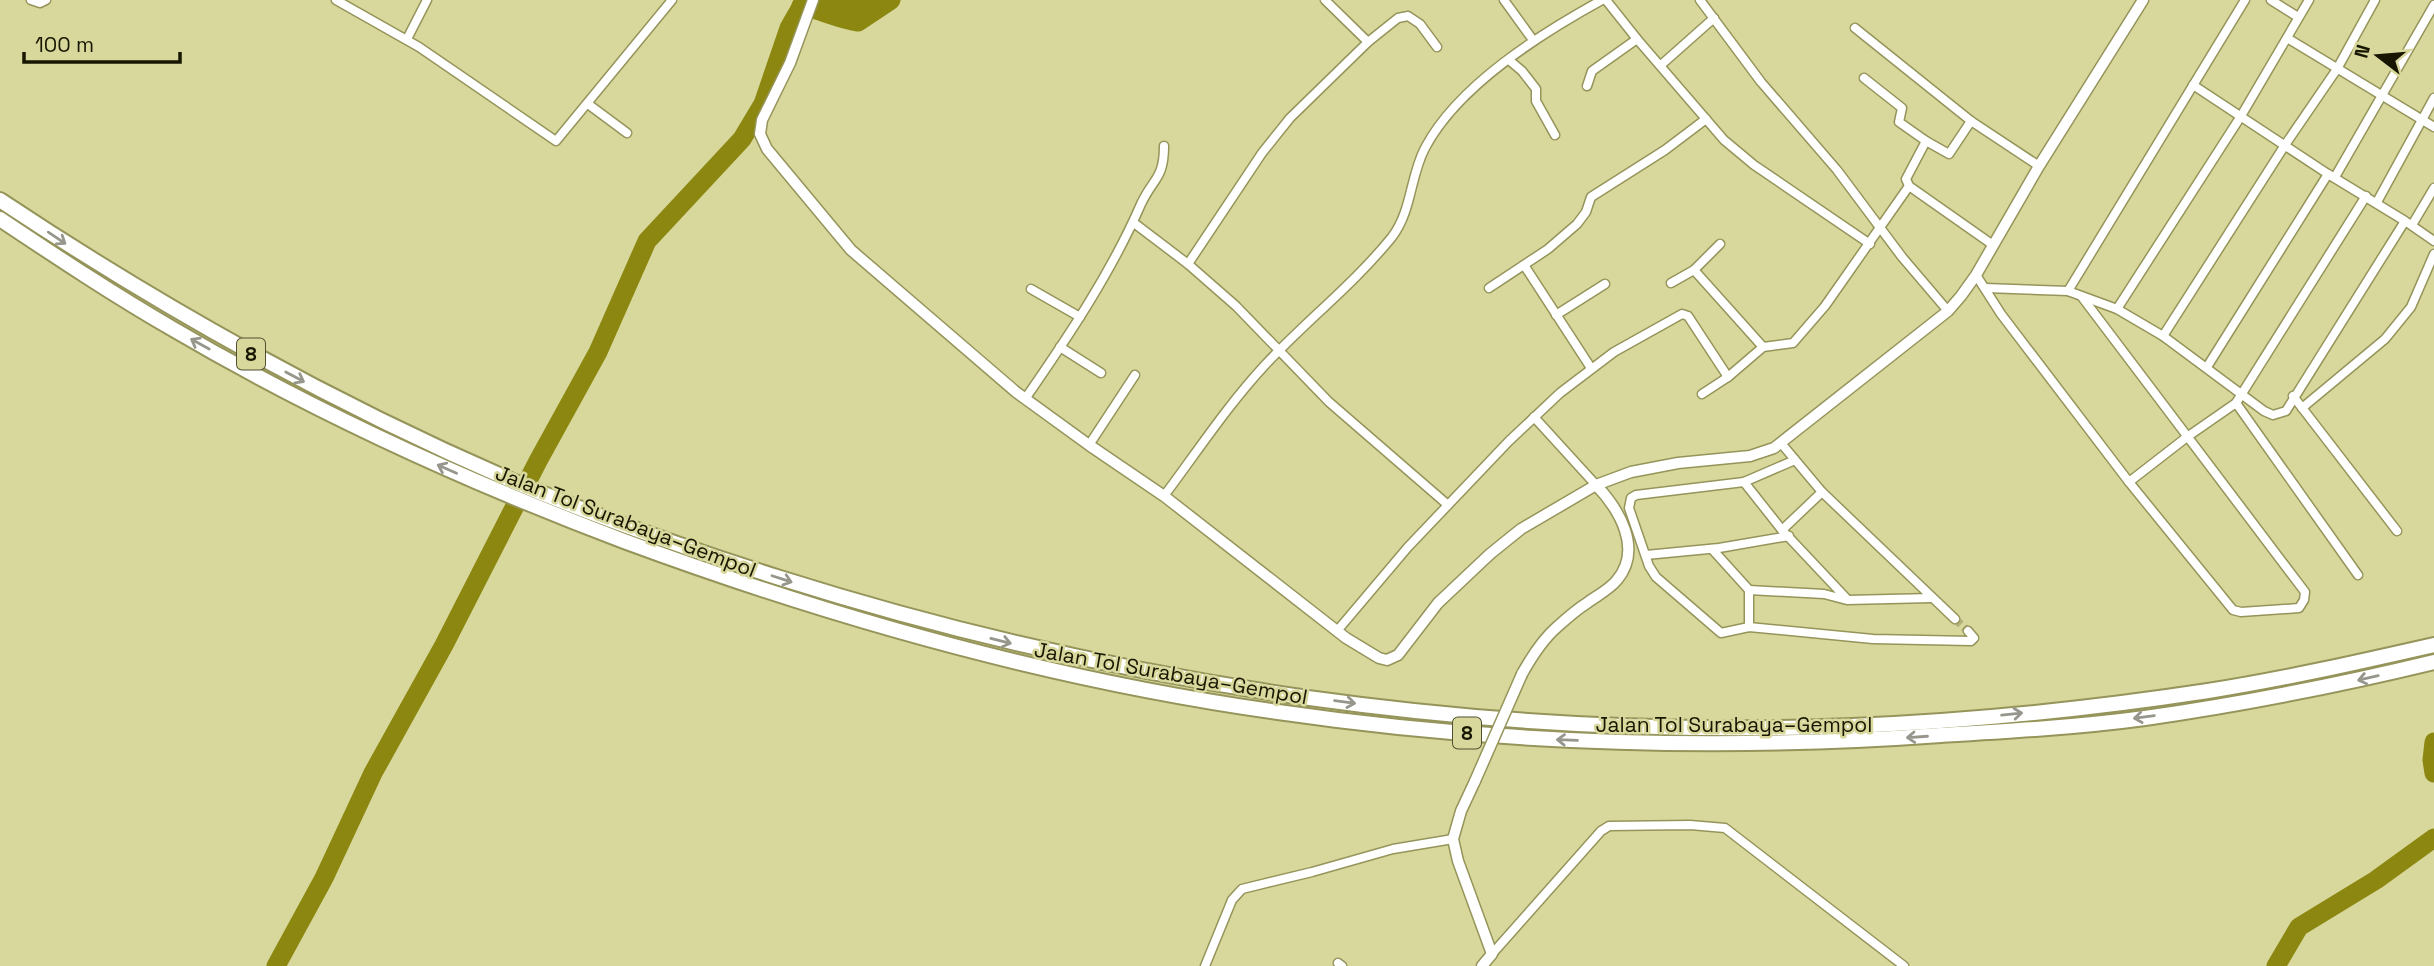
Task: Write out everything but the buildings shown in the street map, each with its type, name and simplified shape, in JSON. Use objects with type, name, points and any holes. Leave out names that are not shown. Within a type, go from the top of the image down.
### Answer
[{"type":"highway","name":"Jalan Tol Surabaya–Gempol","points":[[0,200],[95,263],[247,352],[337,399],[516,482],[698,552],[925,621],[1034,649],[1295,696],[1390,708],[1551,723],[1700,728],[1852,726],[1977,718],[2096,706],[2211,691],[2295,676],[2434,645]]},
{"type":"highway","name":"Jalan Tol Surabaya–Gempol","points":[[0,219],[60,260],[186,336],[346,421],[525,504],[691,566],[836,613],[975,652],[1139,688],[1277,712],[1536,739],[1665,744],[1833,743],[2041,729],[2143,718],[2282,695],[2434,662]]},
{"type":"street","points":[[30,0],[42,3],[46,0]]},
{"type":"street","points":[[335,0],[407,39],[556,141],[671,0]]},
{"type":"street","points":[[407,39],[427,0]]},
{"type":"street","points":[[1325,0],[1368,42]]},
{"type":"street","points":[[1504,0],[1534,40]]},
{"type":"street","points":[[1164,496],[1233,402],[1280,350],[1354,279],[1394,234],[1401,223],[1418,165],[1431,136],[1462,99],[1534,40],[1604,0],[1724,140],[1754,165],[1870,244]]},
{"type":"street","points":[[1700,0],[1761,82],[1837,170],[1948,311]]},
{"type":"street","points":[[811,5],[790,63],[762,120],[760,134],[763,143],[850,250],[1025,399],[1164,496],[1337,631],[1379,658],[1394,658],[1438,603],[1521,529],[1596,485],[1631,472],[1678,463],[1750,456],[1774,448],[1948,311],[1976,275],[2039,166],[2143,0]]},
{"type":"street","points":[[2068,290],[2245,0]]},
{"type":"street","points":[[2270,0],[2298,17]]},
{"type":"street","points":[[2117,309],[2241,116],[2309,0]]},
{"type":"street","points":[[2163,336],[2337,69],[2375,0]]},
{"type":"street","points":[[2207,367],[2331,175],[2434,5]]},
{"type":"street","points":[[1188,264],[1262,153],[1290,118],[1368,42],[1398,18],[1408,16],[1420,23],[1437,47]]},
{"type":"street","points":[[1661,65],[1714,18]]},
{"type":"street","points":[[1854,27],[1971,121],[2039,166]]},
{"type":"street","points":[[2287,38],[2434,127]]},
{"type":"street","points":[[1587,86],[1592,71],[1636,39]]},
{"type":"street","points":[[1508,60],[1522,71],[1536,89],[1535,101],[1555,135]]},
{"type":"street","points":[[1864,78],[1902,108],[1899,122],[1949,154],[1971,121]]},
{"type":"street","points":[[2193,85],[2434,241]]},
{"type":"street","points":[[2377,202],[2434,97]]},
{"type":"street","points":[[588,104],[627,133]]},
{"type":"street","points":[[1489,288],[1548,249],[1577,224],[1586,212],[1591,197],[1665,150],[1706,120]]},
{"type":"street","points":[[1926,141],[1906,179],[1909,186],[1993,245]]},
{"type":"street","points":[[1025,399],[1080,317],[1134,223],[1146,195],[1163,170],[1164,146]]},
{"type":"street","points":[[1702,394],[1763,347],[1793,343],[1825,306],[1909,186]]},
{"type":"street","points":[[1985,288],[2068,290],[2117,309],[2163,336],[2273,415],[2286,411],[2293,396],[2434,188]]},
{"type":"street","points":[[2129,482],[2236,403],[2366,196]]},
{"type":"street","points":[[1134,223],[1188,264],[1236,306],[1329,402],[1448,505]]},
{"type":"street","points":[[1671,283],[1694,271],[1720,244]]},
{"type":"street","points":[[2302,408],[2385,339],[2411,307],[2434,254]]},
{"type":"street","points":[[1524,265],[1591,368]]},
{"type":"street","points":[[1694,271],[1763,347]]},
{"type":"street","points":[[1976,275],[2001,314],[2129,482],[2233,610],[2241,612],[2299,608],[2305,592],[2082,297]]},
{"type":"street","points":[[1556,315],[1605,285]]},
{"type":"street","points":[[1031,289],[1080,317]]},
{"type":"street","points":[[1337,631],[1371,587],[1448,505],[1534,417],[1591,368],[1682,314],[1688,316],[1728,376]]},
{"type":"street","points":[[1060,347],[1101,373]]},
{"type":"street","points":[[1089,446],[1135,375]]},
{"type":"street","points":[[2293,396],[2397,531]]},
{"type":"street","points":[[2236,403],[2358,575]]},
{"type":"street","points":[[1492,954],[1458,861],[1453,839],[1461,811],[1522,674],[1542,641],[1616,582],[1626,564],[1628,540],[1613,505],[1534,417]]},
{"type":"street","points":[[1781,443],[1822,492],[1955,619]]},
{"type":"street","points":[[1795,460],[1744,482],[1636,495],[1631,498],[1629,508],[1649,566],[1656,576],[1721,633],[1749,627],[1874,639],[1971,641],[1974,638],[1968,631]]},
{"type":"street","points":[[1744,482],[1847,600]]},
{"type":"street","points":[[1646,555],[1712,549],[1786,533],[1822,492]]},
{"type":"street","points":[[1712,549],[1749,590],[1749,627]]},
{"type":"street","points":[[1749,590],[1824,594],[1847,600],[1932,598]]},
{"type":"street","points":[[1482,966],[1601,831],[1609,826],[1690,825],[1729,830],[1904,966]]},
{"type":"street","points":[[1205,966],[1232,900],[1241,889],[1393,849],[1453,839]]},
{"type":"waterway","points":[[276,966],[324,878],[373,773],[444,645],[538,461],[598,352],[647,241],[742,139],[763,104],[789,28],[805,0]]},
{"type":"waterway","points":[[826,0],[858,9],[872,0]]},
{"type":"waterway","points":[[801,6],[858,22],[891,0]]},
{"type":"waterway","points":[[2434,742],[2434,773]]},
{"type":"waterway","points":[[2276,966],[2299,927],[2376,880],[2434,838]]},
{"type":"tunnel","points":[[1955,619],[1968,631]]}]
